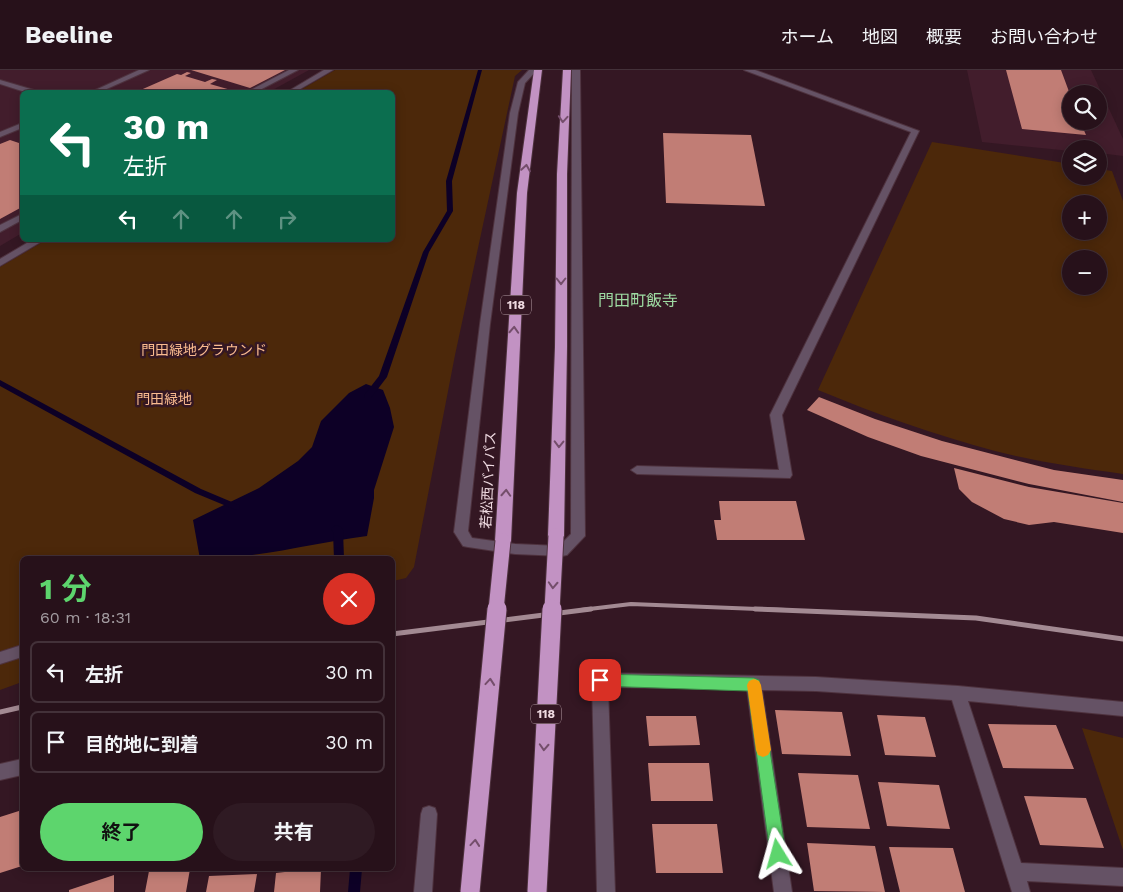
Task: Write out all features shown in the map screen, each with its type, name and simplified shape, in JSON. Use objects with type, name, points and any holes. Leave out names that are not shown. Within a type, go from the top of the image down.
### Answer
[{"type":"highway","name":"若松西バイパス","points":[[470,892],[503,541],[522,193],[538,70]]},
{"type":"highway","name":"118","points":[[536,892],[556,536],[561,347],[561,200],[563,124],[567,70]]},
{"type":"street","points":[[100,90],[145,70]]},
{"type":"street","points":[[255,90],[294,70]]},
{"type":"street","points":[[295,90],[330,70]]},
{"type":"street","points":[[533,70],[522,82],[514,113],[485,324],[461,532],[468,542],[524,551],[562,551],[578,536],[576,70]]},
{"type":"street","points":[[636,470],[786,475],[776,415],[915,131],[748,70]]},
{"type":"street","points":[[0,82],[25,90]]},
{"type":"street","points":[[0,135],[20,126]]},
{"type":"street","points":[[0,229],[20,218]]},
{"type":"street","points":[[0,263],[36,242]]},
{"type":"street","points":[[0,658],[20,652]]},
{"type":"street","points":[[606,892],[600,680],[754,685],[816,684],[958,693],[1123,709]]},
{"type":"street","points":[[754,685],[783,892]]},
{"type":"street","points":[[958,693],[1021,892]]},
{"type":"street","points":[[0,772],[20,767]]},
{"type":"street","points":[[423,892],[429,814]]},
{"type":"street","points":[[1015,872],[1123,876]]},
{"type":"shaded area","points":[[0,70],[309,70],[273,90],[20,90],[20,234],[0,246]]},
{"type":"shaded area","points":[[967,70],[1091,70],[1098,85],[1062,85],[1062,130],[1107,130],[1107,104],[1123,139],[1123,156],[1107,154],[1107,140],[1062,140],[1062,150],[982,142]]},
{"type":"shaded area","points":[[366,384],[383,390],[390,408],[394,427],[374,490],[367,536],[263,554],[199,556],[193,520],[259,488],[298,461],[312,447],[321,421],[349,393]]},
{"type":"green space","name":"門田緑地","points":[[335,70],[522,70],[515,76],[455,355],[414,567],[406,578],[395,581],[395,556],[20,556],[20,683],[0,690],[0,267],[43,242],[395,242],[395,90],[300,90]]},
{"type":"green space","points":[[932,142],[1062,163],[1062,185],[1107,185],[1107,170],[1112,171],[1123,201],[1123,474],[1043,462],[995,451],[950,438],[818,390]]},
{"type":"green space","points":[[1082,728],[1123,738],[1123,850]]},
{"type":"building","points":[[191,70],[285,70],[250,88]]},
{"type":"building","points":[[1006,70],[1061,70],[1067,85],[1062,85],[1062,130],[1084,130],[1086,135],[1022,129]]},
{"type":"building","points":[[187,72],[191,73],[185,76],[205,82],[212,79],[217,80],[210,84],[231,90],[141,90],[177,74],[181,75]]},
{"type":"building","points":[[663,133],[751,135],[765,206],[666,203]]},
{"type":"building","points":[[10,140],[20,143],[20,208],[0,219],[0,144]]},
{"type":"building","points":[[819,397],[875,419],[942,441],[1054,470],[1123,480],[1123,502],[1029,484],[921,456],[868,437],[807,410]]},
{"type":"building","points":[[954,468],[1029,487],[1123,503],[1123,533],[1054,522],[1029,525],[1004,519],[972,502],[959,489]]},
{"type":"building","points":[[719,501],[796,501],[805,540],[717,540],[714,520],[721,520]]},
{"type":"building","points":[[775,710],[842,712],[851,756],[782,754]]},
{"type":"building","points":[[877,715],[925,717],[936,757],[885,755]]},
{"type":"building","points":[[646,716],[696,716],[700,745],[649,746]]},
{"type":"building","points":[[988,724],[1056,725],[1074,769],[1003,768]]},
{"type":"building","points":[[648,763],[709,763],[713,801],[651,801]]},
{"type":"building","points":[[798,773],[858,775],[870,829],[807,827]]},
{"type":"building","points":[[878,782],[939,785],[950,829],[887,826]]},
{"type":"building","points":[[1024,796],[1086,798],[1104,848],[1040,845]]},
{"type":"building","points":[[20,811],[20,867],[0,873],[0,817]]},
{"type":"building","points":[[652,824],[717,824],[723,873],[656,873]]},
{"type":"building","points":[[807,843],[875,846],[885,892],[814,891]]},
{"type":"building","points":[[889,847],[953,848],[965,892],[900,892]]},
{"type":"building","points":[[149,871],[190,871],[186,892],[145,892]]},
{"type":"building","points":[[321,871],[320,892],[274,892],[276,873]]},
{"type":"building","points":[[257,874],[254,892],[206,892],[209,876]]},
{"type":"building","points":[[114,875],[114,892],[69,892],[69,890]]},
{"type":"waterway","points":[[368,396],[383,377],[426,252],[450,211],[449,181],[480,70]]},
{"type":"waterway","points":[[0,383],[198,491],[236,507]]},
{"type":"waterway","points":[[336,529],[338,530],[339,556]]},
{"type":"waterway","points":[[354,892],[356,871]]},
{"type":"railway","points":[[581,610],[631,604],[786,610]]},
{"type":"railway","points":[[395,634],[591,609]]},
{"type":"railway","points":[[755,609],[976,618],[1123,639]]},
{"type":"railway","points":[[0,712],[20,707]]},
{"type":"slow traffic","points":[[754,685],[763,750]]},
{"type":"district","name":"門田町飯寺","points":[[638,300]]},
{"type":"route","points":[[600,680],[754,685],[778,854]]},
{"type":"park label","name":"門田緑地グラウンド","points":[[204,350]]}]
